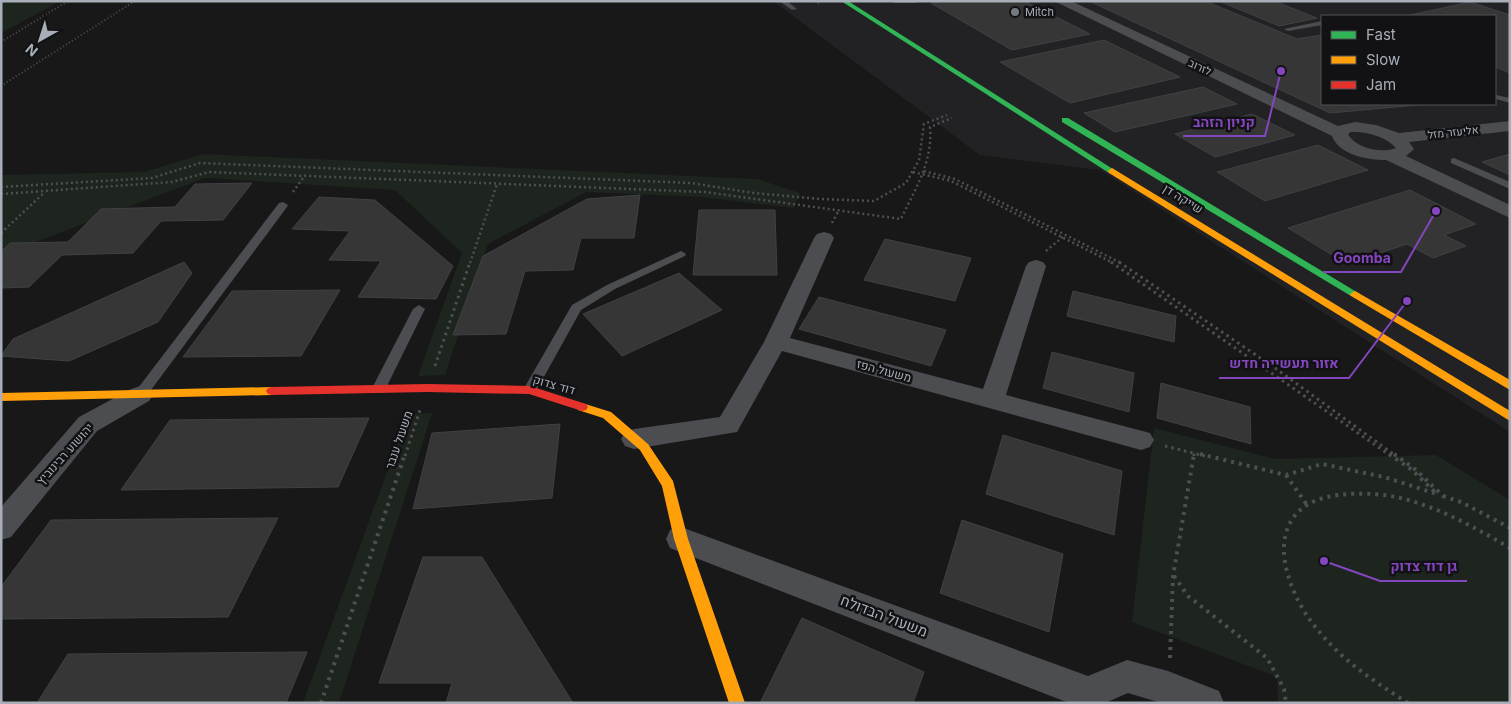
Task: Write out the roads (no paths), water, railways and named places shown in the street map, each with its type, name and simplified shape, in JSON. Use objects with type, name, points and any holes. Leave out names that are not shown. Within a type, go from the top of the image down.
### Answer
[{"type":"street","name":"שייקה דן","points":[[844,1],[1106,167],[1510,417]]},
{"type":"street","name":"לזרוב","points":[[1060,1],[1338,133],[1342,141],[1350,146],[1367,153],[1389,155]]},
{"type":"street","name":"שייקה דן","points":[[1057,115],[1510,386]]},
{"type":"street","name":"אליעזר מזל","points":[[1395,138],[1510,126]]},
{"type":"street","points":[[1338,133],[1346,128],[1379,131],[1395,138],[1405,149],[1402,152],[1389,155]]},
{"type":"street","points":[[1389,155],[1510,212]]},
{"type":"street","points":[[634,439],[728,425],[776,342],[824,238]]},
{"type":"street","points":[[992,400],[1036,266]]},
{"type":"street","name":"משעול הפז","points":[[776,342],[1141,440]]},
{"type":"street","name":"דוד צדוק","points":[[1,397],[427,388],[530,390],[607,415],[644,447],[668,485],[681,539],[737,703]]},
{"type":"street","name":"יהושוע רבינוביץ","points":[[1,528],[88,424],[140,395]]},
{"type":"street","name":"משעול הבדולח","points":[[681,539],[1087,698],[1127,676],[1168,688],[1207,703]]},
{"type":"lane","points":[[782,1],[794,9]]},
{"type":"lane","points":[[894,1],[916,1]]},
{"type":"lane","points":[[1288,29],[1321,23]]},
{"type":"lane","points":[[1499,97],[1510,101]]},
{"type":"lane","points":[[1454,161],[1510,186]]},
{"type":"lane","points":[[140,395],[283,205]]},
{"type":"lane","points":[[530,390],[576,308],[611,287],[681,254]]},
{"type":"lane","points":[[378,390],[418,309]]},
{"type":"place","name":"Mitch","points":[[1015,12]]},
{"type":"place","name":"קניון הזהב","points":[[1281,71]]},
{"type":"place","name":"Goomba","points":[[1436,211]]},
{"type":"place","name":"אזור תעשייה חדש","points":[[1407,301]]},
{"type":"place","name":"גן דוד צדוק","points":[[1324,561]]}]
